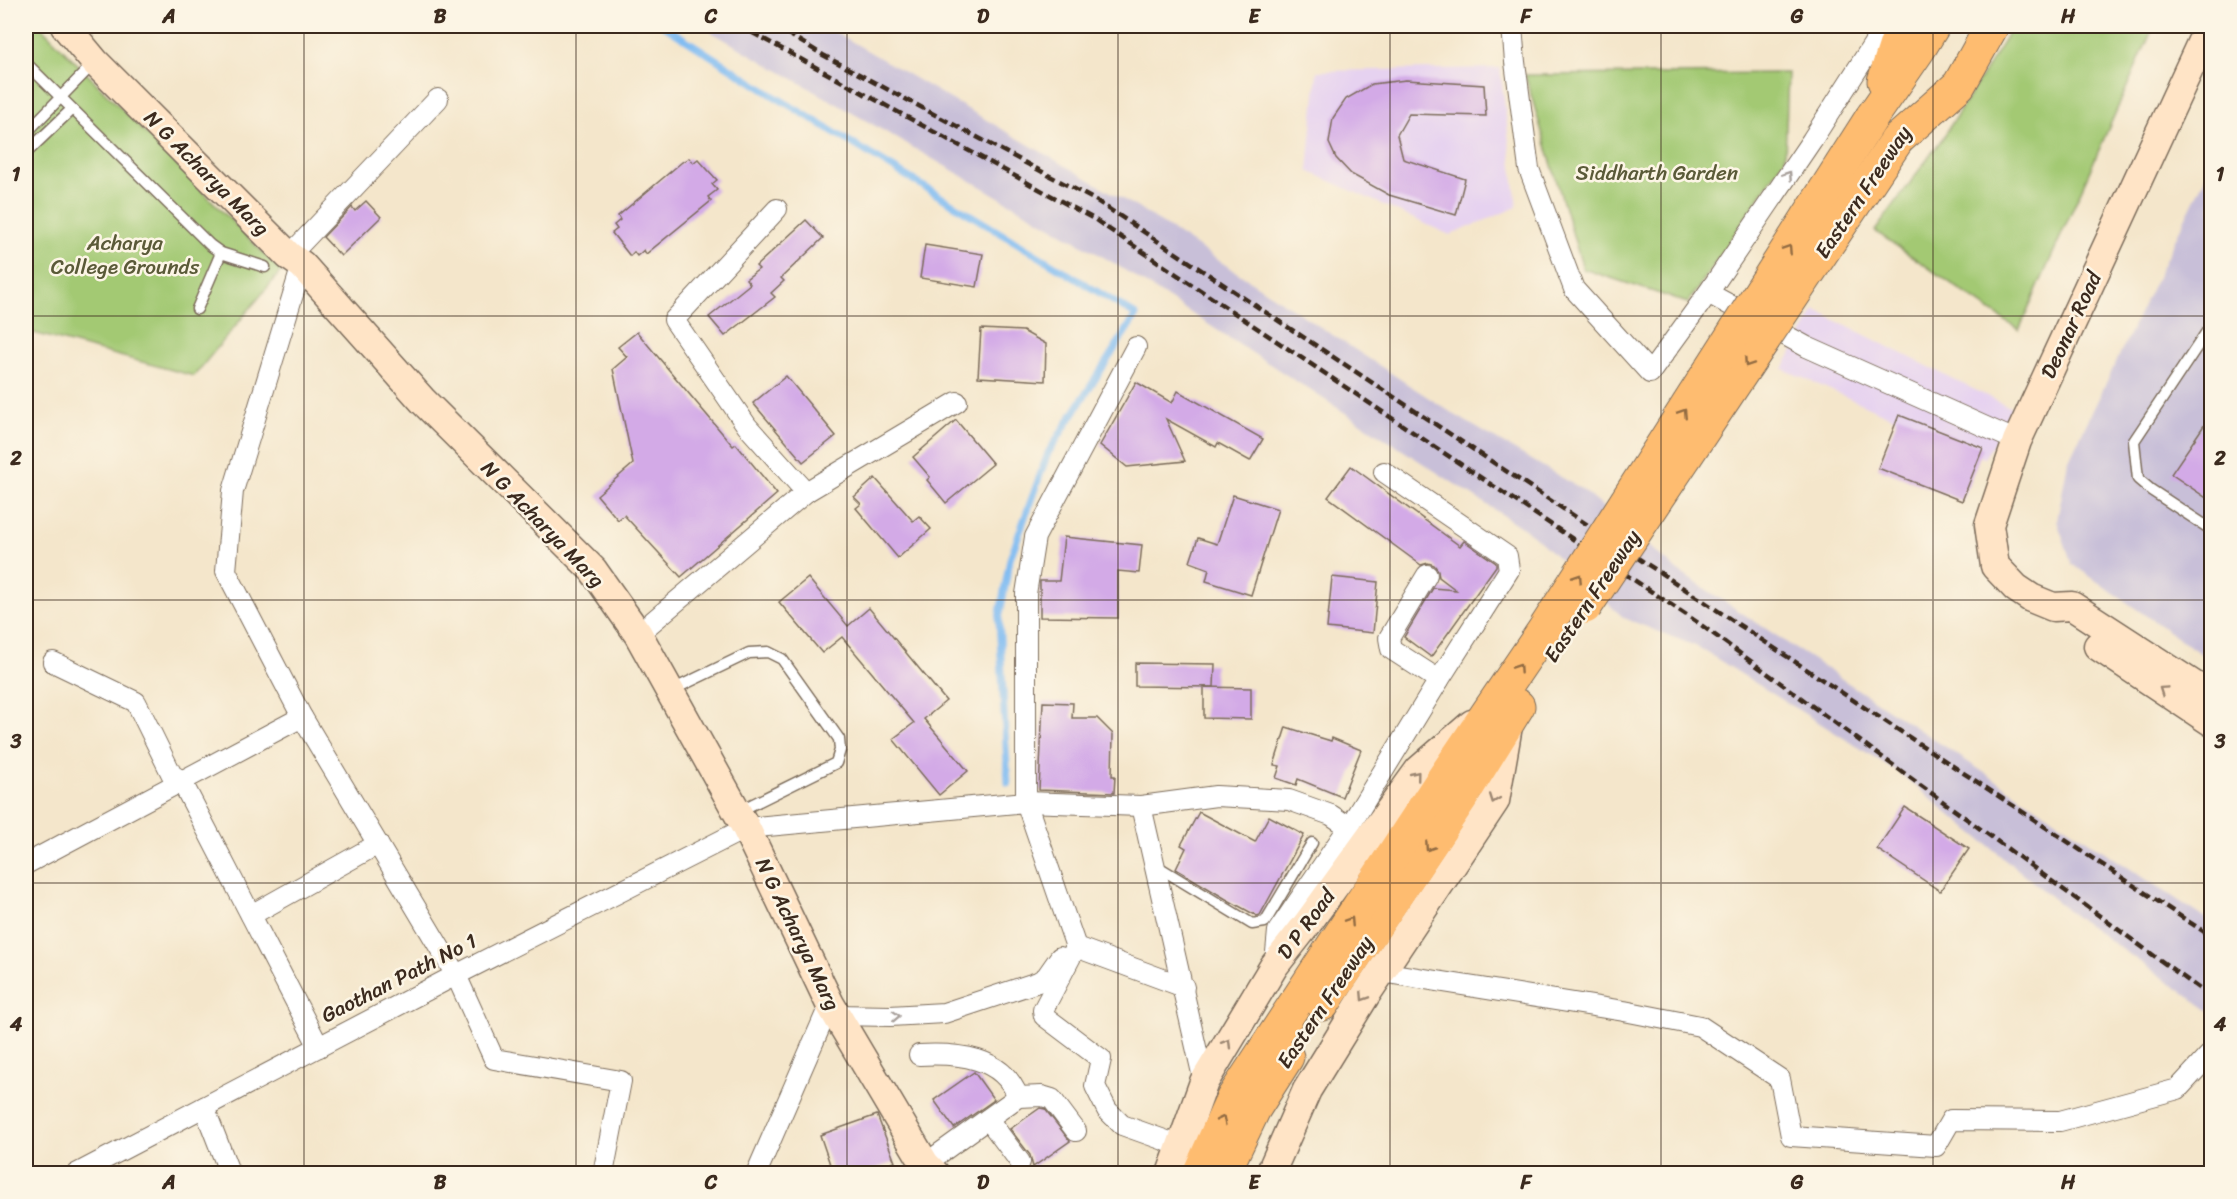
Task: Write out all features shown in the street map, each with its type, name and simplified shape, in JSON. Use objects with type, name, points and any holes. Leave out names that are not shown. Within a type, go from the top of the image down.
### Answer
[{"type":"highway","name":"Eastern Freeway","points":[[1223,1173],[1254,1109],[1499,715],[1948,68],[1972,26]]},
{"type":"highway","points":[[1897,140],[1959,85],[1992,26]]},
{"type":"highway","name":"Eastern Freeway","points":[[1554,635],[1872,117],[1919,33]]},
{"type":"highway","name":"Eastern Freeway","points":[[1199,1173],[1233,1098],[1451,790]]},
{"type":"main road","name":"N G Acharya Marg","points":[[65,26],[285,263],[593,570],[638,634],[741,820],[833,1010],[930,1169]]},
{"type":"main road","name":"Deonar Road","points":[[2209,26],[2017,441],[1989,525],[1995,566],[2016,588],[2031,598],[2052,607],[2060,620],[2116,646],[2211,697]]},
{"type":"main road","name":"Deonar Road","points":[[2116,646],[2211,722]]},
{"type":"main road","name":"D P Road","points":[[1171,1173],[1204,1082],[1274,966],[1419,770],[1499,715]]},
{"type":"main road","points":[[1270,1173],[1307,1090],[1381,972],[1495,801],[1499,715]]},
{"type":"street","points":[[1512,26],[1529,170],[1574,289],[1650,373],[1708,293],[1812,140],[1885,26]]},
{"type":"street","points":[[438,99],[285,263],[232,491],[226,571],[302,717],[456,975],[494,1059],[621,1081],[603,1173]]},
{"type":"street","points":[[777,210],[674,320],[747,426],[806,492]]},
{"type":"street","points":[[1708,293],[1807,347],[2017,441]]},
{"type":"street","points":[[756,1173],[833,1010],[890,1016],[944,1013],[1046,978],[1057,964],[1063,945],[1020,802],[1026,594],[1035,537],[1136,347]]},
{"type":"street","points":[[638,634],[806,492],[957,402]]},
{"type":"street","points":[[1274,966],[1278,932],[1349,827],[1509,570],[1507,556],[1384,472]]},
{"type":"street","points":[[1427,575],[1389,638],[1390,649],[1439,680]]},
{"type":"street","points":[[53,662],[136,702],[319,1047]]},
{"type":"street","points":[[26,864],[177,777],[302,717]]},
{"type":"street","points":[[741,820],[946,817],[1020,802],[1142,806],[1216,796],[1290,800],[1331,815],[1349,827]]},
{"type":"street","points":[[1020,802],[1076,947],[1184,987]]},
{"type":"street","points":[[1142,806],[1204,1082]]},
{"type":"street","name":"Gaothan Path No 1","points":[[76,1173],[456,975],[741,820]]},
{"type":"street","points":[[251,915],[378,843]]},
{"type":"street","points":[[1076,947],[1042,1010],[1044,1016],[1101,1059],[1102,1065],[1095,1079],[1095,1086],[1107,1110],[1122,1125],[1181,1146]]},
{"type":"street","points":[[1381,972],[1624,1011],[1700,1026],[1780,1078],[1791,1136],[1936,1146],[1951,1120],[2060,1121],[2178,1089],[2211,1052]]},
{"type":"street","points":[[919,1055],[936,1054],[979,1059],[995,1066],[1014,1085],[1018,1097]]},
{"type":"street","points":[[930,1169],[988,1119],[1018,1097],[1042,1096],[1052,1099],[1076,1131]]},
{"type":"street","points":[[204,1107],[230,1173]]},
{"type":"street","points":[[988,1119],[1020,1162]]},
{"type":"lane","points":[[26,133],[96,62]]},
{"type":"lane","points":[[26,63],[210,245],[222,253],[285,263]]},
{"type":"lane","points":[[26,153],[72,109]]},
{"type":"lane","points":[[197,309],[222,253]]},
{"type":"lane","points":[[2211,324],[2134,441],[2138,479],[2211,530]]},
{"type":"lane","points":[[670,691],[749,653],[768,651],[782,659],[839,739],[840,750],[836,763],[741,820]]},
{"type":"lane","points":[[1155,865],[1252,924],[1265,922],[1312,843]]},
{"type":"shaded area","points":[[701,26],[825,26],[1143,211],[1455,415],[1583,490],[1678,571],[2211,922],[2211,1012],[2075,916],[1898,772],[1698,647],[1624,618],[1532,534],[1112,262]]},
{"type":"shaded area","points":[[1500,68],[1517,207],[1450,235],[1308,171],[1317,71]]},
{"type":"shaded area","points":[[2211,165],[2211,661],[2072,564],[2057,521],[2068,462]]},
{"type":"shaded area","points":[[1815,310],[2015,410],[1984,458],[1783,369]]},
{"type":"green space","name":"Acharya College Grounds","points":[[26,26],[40,26],[281,271],[194,376],[26,331]]},
{"type":"green space","points":[[2011,26],[2154,26],[2019,330],[1875,231],[1944,136]]},
{"type":"green space","name":"Siddharth Garden","points":[[1788,73],[1785,159],[1688,303],[1583,269],[1525,75]]},
{"type":"building","points":[[1406,80],[1484,85],[1486,116],[1409,114],[1397,135],[1403,159],[1465,179],[1456,215],[1389,195],[1351,174],[1336,158],[1329,143],[1333,118],[1346,99],[1372,84]]},
{"type":"building","points":[[689,158],[693,163],[698,159],[717,180],[712,184],[717,190],[708,197],[711,201],[646,254],[644,250],[637,256],[634,252],[630,256],[612,233],[617,229],[614,225],[620,220],[618,216]]},
{"type":"building","points":[[366,201],[381,217],[341,256],[323,237],[352,207],[355,211]]},
{"type":"building","points":[[806,220],[823,238],[781,278],[784,281],[771,293],[775,297],[725,336],[709,317],[750,284],[746,279],[759,269],[756,266]]},
{"type":"building","points":[[925,245],[983,254],[977,287],[920,278]]},
{"type":"building","points":[[981,329],[1023,331],[1046,344],[1045,381],[978,377]]},
{"type":"building","points":[[637,332],[733,446],[736,444],[777,494],[681,577],[624,515],[618,520],[597,495],[633,464],[613,369],[627,357],[618,347]]},
{"type":"building","points":[[786,376],[836,436],[803,462],[753,403]]},
{"type":"building","points":[[1136,382],[1172,403],[1178,391],[1263,439],[1250,461],[1218,443],[1216,447],[1166,419],[1185,461],[1127,467],[1100,445]]},
{"type":"building","points":[[1899,415],[1983,448],[1962,501],[1878,468]]},
{"type":"building","points":[[2211,415],[2211,501],[2171,474]]},
{"type":"building","points":[[956,420],[993,464],[946,503],[927,480],[930,477],[913,457]]},
{"type":"building","points":[[1351,466],[1460,546],[1464,541],[1496,563],[1431,657],[1404,637],[1433,588],[1456,590],[1439,577],[1434,565],[1428,563],[1421,565],[1328,497]]},
{"type":"building","points":[[875,478],[913,521],[919,516],[931,529],[898,558],[856,508],[861,504],[854,497]]},
{"type":"building","points":[[1233,495],[1278,509],[1251,595],[1206,581],[1209,569],[1190,562],[1198,538],[1217,544]]},
{"type":"building","points":[[1064,537],[1142,545],[1139,573],[1118,571],[1118,618],[1040,617],[1040,581],[1059,581]]},
{"type":"building","points":[[1332,577],[1378,582],[1373,633],[1327,628]]},
{"type":"building","points":[[808,578],[848,626],[869,608],[946,701],[924,719],[968,771],[939,795],[893,739],[914,723],[842,637],[822,653],[779,602]]},
{"type":"building","points":[[1135,663],[1215,664],[1214,687],[1135,686]]},
{"type":"building","points":[[1204,687],[1251,688],[1251,719],[1204,718]]},
{"type":"building","points":[[1043,702],[1073,703],[1072,718],[1097,718],[1113,734],[1114,793],[1039,790]]},
{"type":"building","points":[[1286,727],[1331,741],[1332,738],[1361,750],[1342,797],[1298,779],[1296,785],[1276,778],[1280,766],[1274,765]]},
{"type":"building","points":[[1905,807],[1969,849],[1940,891],[1877,849]]},
{"type":"building","points":[[1199,812],[1255,842],[1269,816],[1304,835],[1260,915],[1257,916],[1176,869],[1186,848],[1181,845]]},
{"type":"building","points":[[974,1072],[994,1100],[954,1128],[934,1100]]},
{"type":"building","points":[[1040,1108],[1045,1109],[1070,1141],[1033,1167],[1030,1155],[1010,1129]]},
{"type":"building","points":[[877,1115],[895,1162],[862,1173],[833,1173],[820,1135]]},
{"type":"waterway","points":[[664,26],[774,96],[1136,315],[1048,453],[1010,559],[999,619],[1008,783]]},
{"type":"railway","points":[[740,26],[1094,219],[1697,622],[2212,998]]},
{"type":"railway","points":[[775,26],[823,55],[1097,201],[2212,937]]}]
